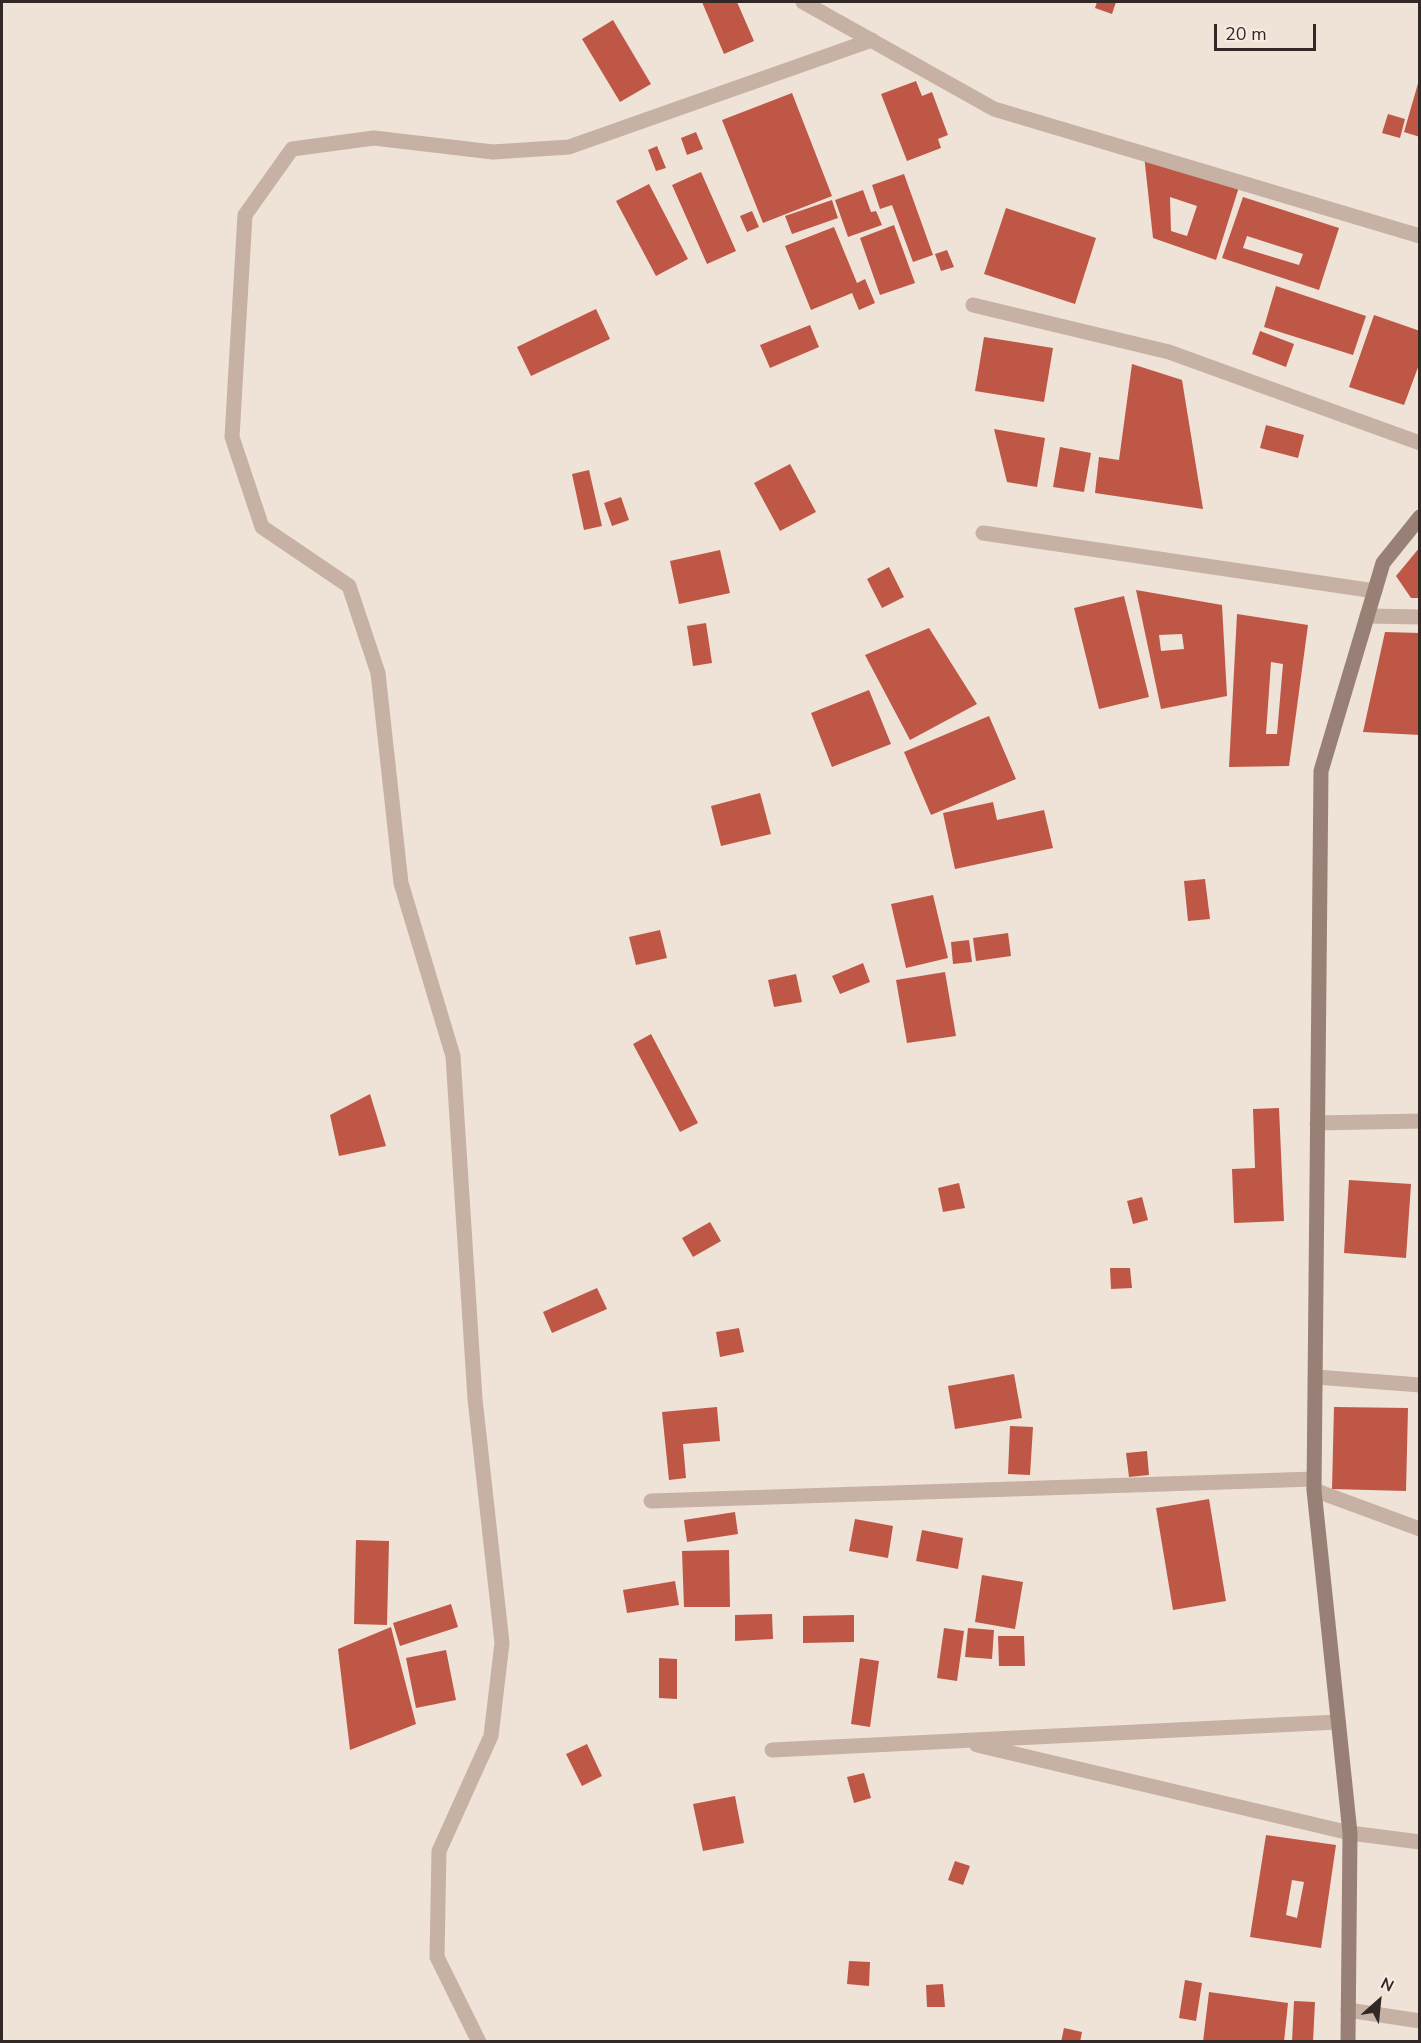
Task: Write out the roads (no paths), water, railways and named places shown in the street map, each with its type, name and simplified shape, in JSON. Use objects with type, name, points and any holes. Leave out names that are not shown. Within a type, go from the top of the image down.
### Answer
[{"type":"street","points":[[803,2],[994,109],[1419,236]]},
{"type":"street","points":[[479,2042],[437,1957],[439,1851],[491,1736],[502,1642],[475,1399],[453,1056],[401,883],[378,673],[349,586],[262,527],[232,437],[246,214],[292,149],[374,138],[493,153],[569,147],[872,40]]},
{"type":"street","points":[[973,305],[1169,352],[1419,443]]},
{"type":"street","points":[[1348,2042],[1350,1833],[1314,1485],[1321,771],[1383,563],[1419,517]]},
{"type":"street","points":[[983,533],[1375,591]]},
{"type":"street","points":[[1367,616],[1419,617]]},
{"type":"street","points":[[1317,1123],[1419,1121]]},
{"type":"street","points":[[1316,1377],[1419,1385]]},
{"type":"street","points":[[651,1501],[1314,1485],[1419,1529]]},
{"type":"street","points":[[772,1750],[1338,1722]]},
{"type":"street","points":[[959,1741],[1350,1833],[1419,1842]]},
{"type":"street","points":[[1348,2010],[1419,2020]]}]
